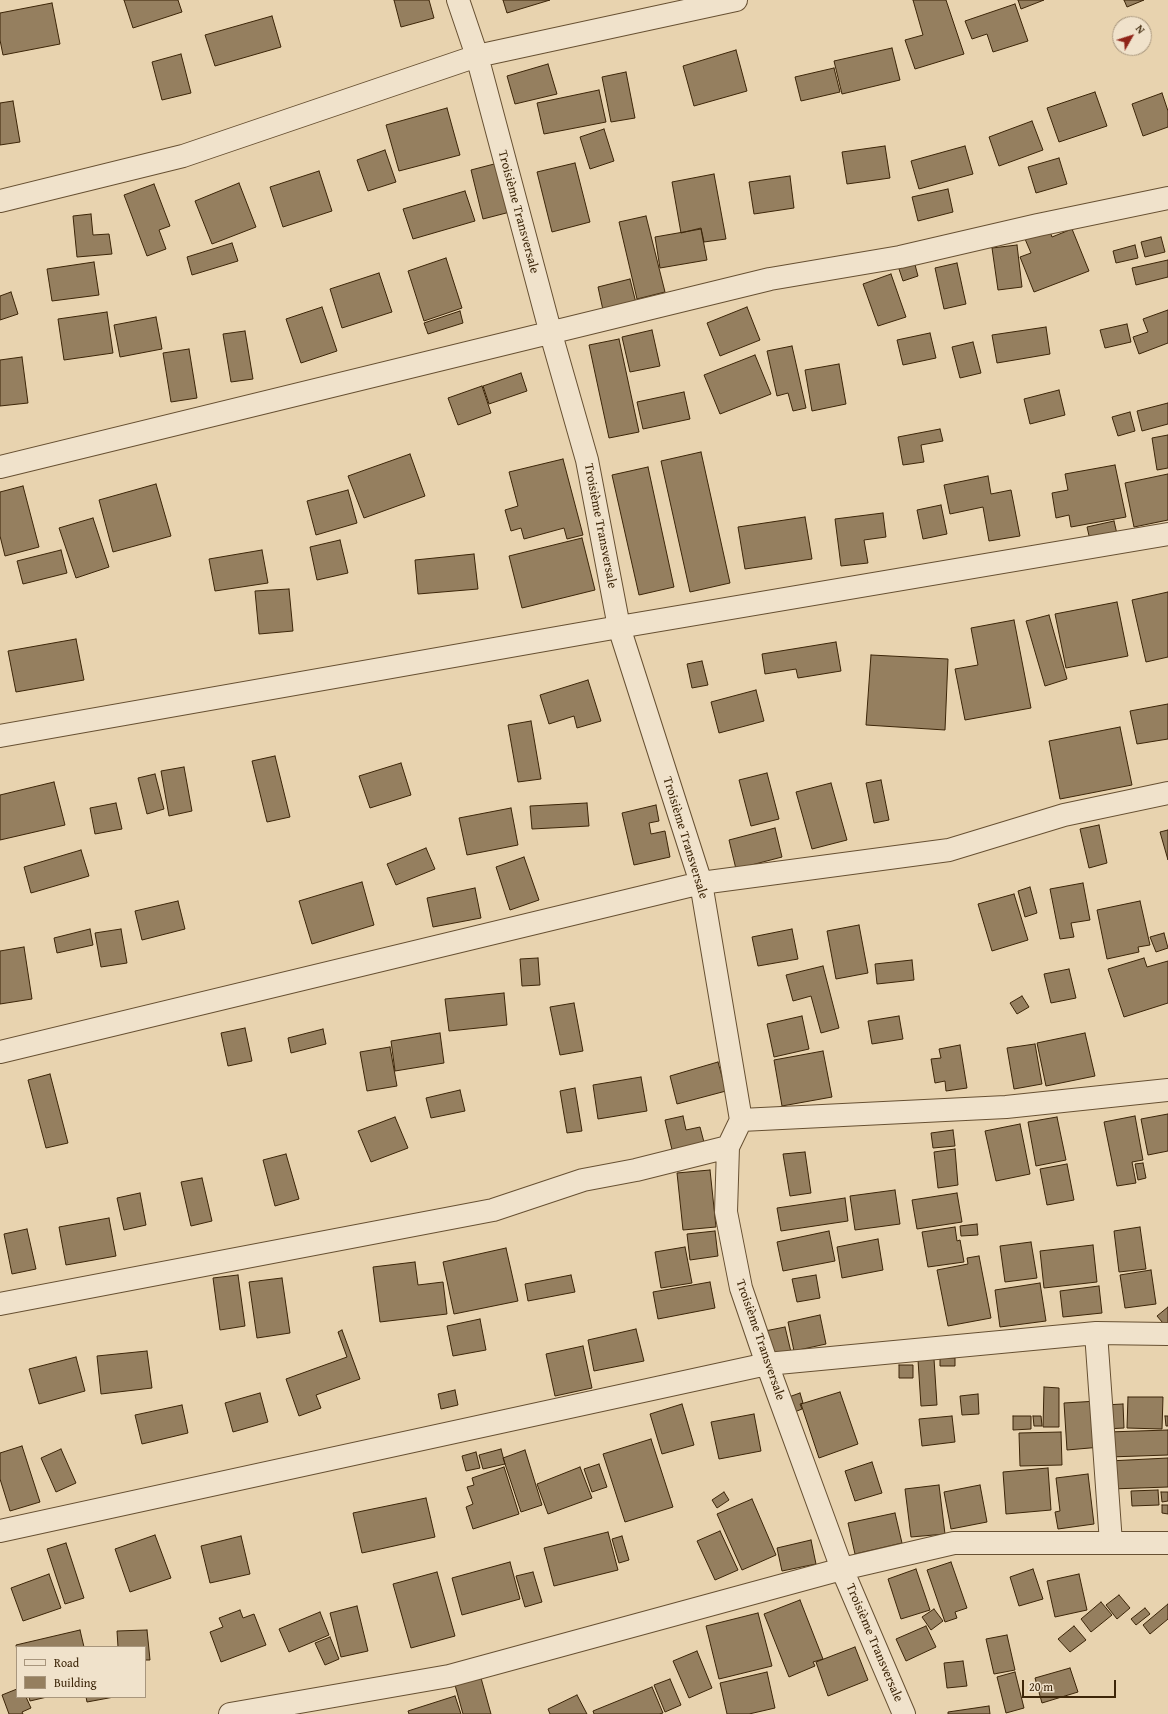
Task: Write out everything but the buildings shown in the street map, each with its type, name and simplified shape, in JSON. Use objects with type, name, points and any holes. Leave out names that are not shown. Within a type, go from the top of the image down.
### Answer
[{"type":"street","name":"Troisième Transversale","points":[[458,0],[477,56],[551,334],[587,460],[619,627],[701,883],[741,1120],[728,1147],[726,1212],[740,1288],[842,1569],[904,1714]]},
{"type":"street","points":[[0,201],[183,156],[477,56],[736,0]]},
{"type":"street","points":[[0,467],[551,334],[770,279],[900,257],[1038,224],[1168,198]]},
{"type":"street","points":[[0,736],[619,627],[1168,534]]},
{"type":"street","points":[[0,1052],[701,883],[949,850],[1064,815],[1168,793]]},
{"type":"street","points":[[741,1120],[1006,1107],[1168,1090]]},
{"type":"street","points":[[0,1304],[493,1210],[583,1180],[636,1170],[728,1147]]},
{"type":"street","points":[[1096,1333],[1111,1543]]},
{"type":"street","points":[[0,1531],[767,1364],[1096,1333],[1168,1334]]},
{"type":"street","points":[[230,1714],[449,1676],[842,1569],[954,1543],[1168,1544]]}]
